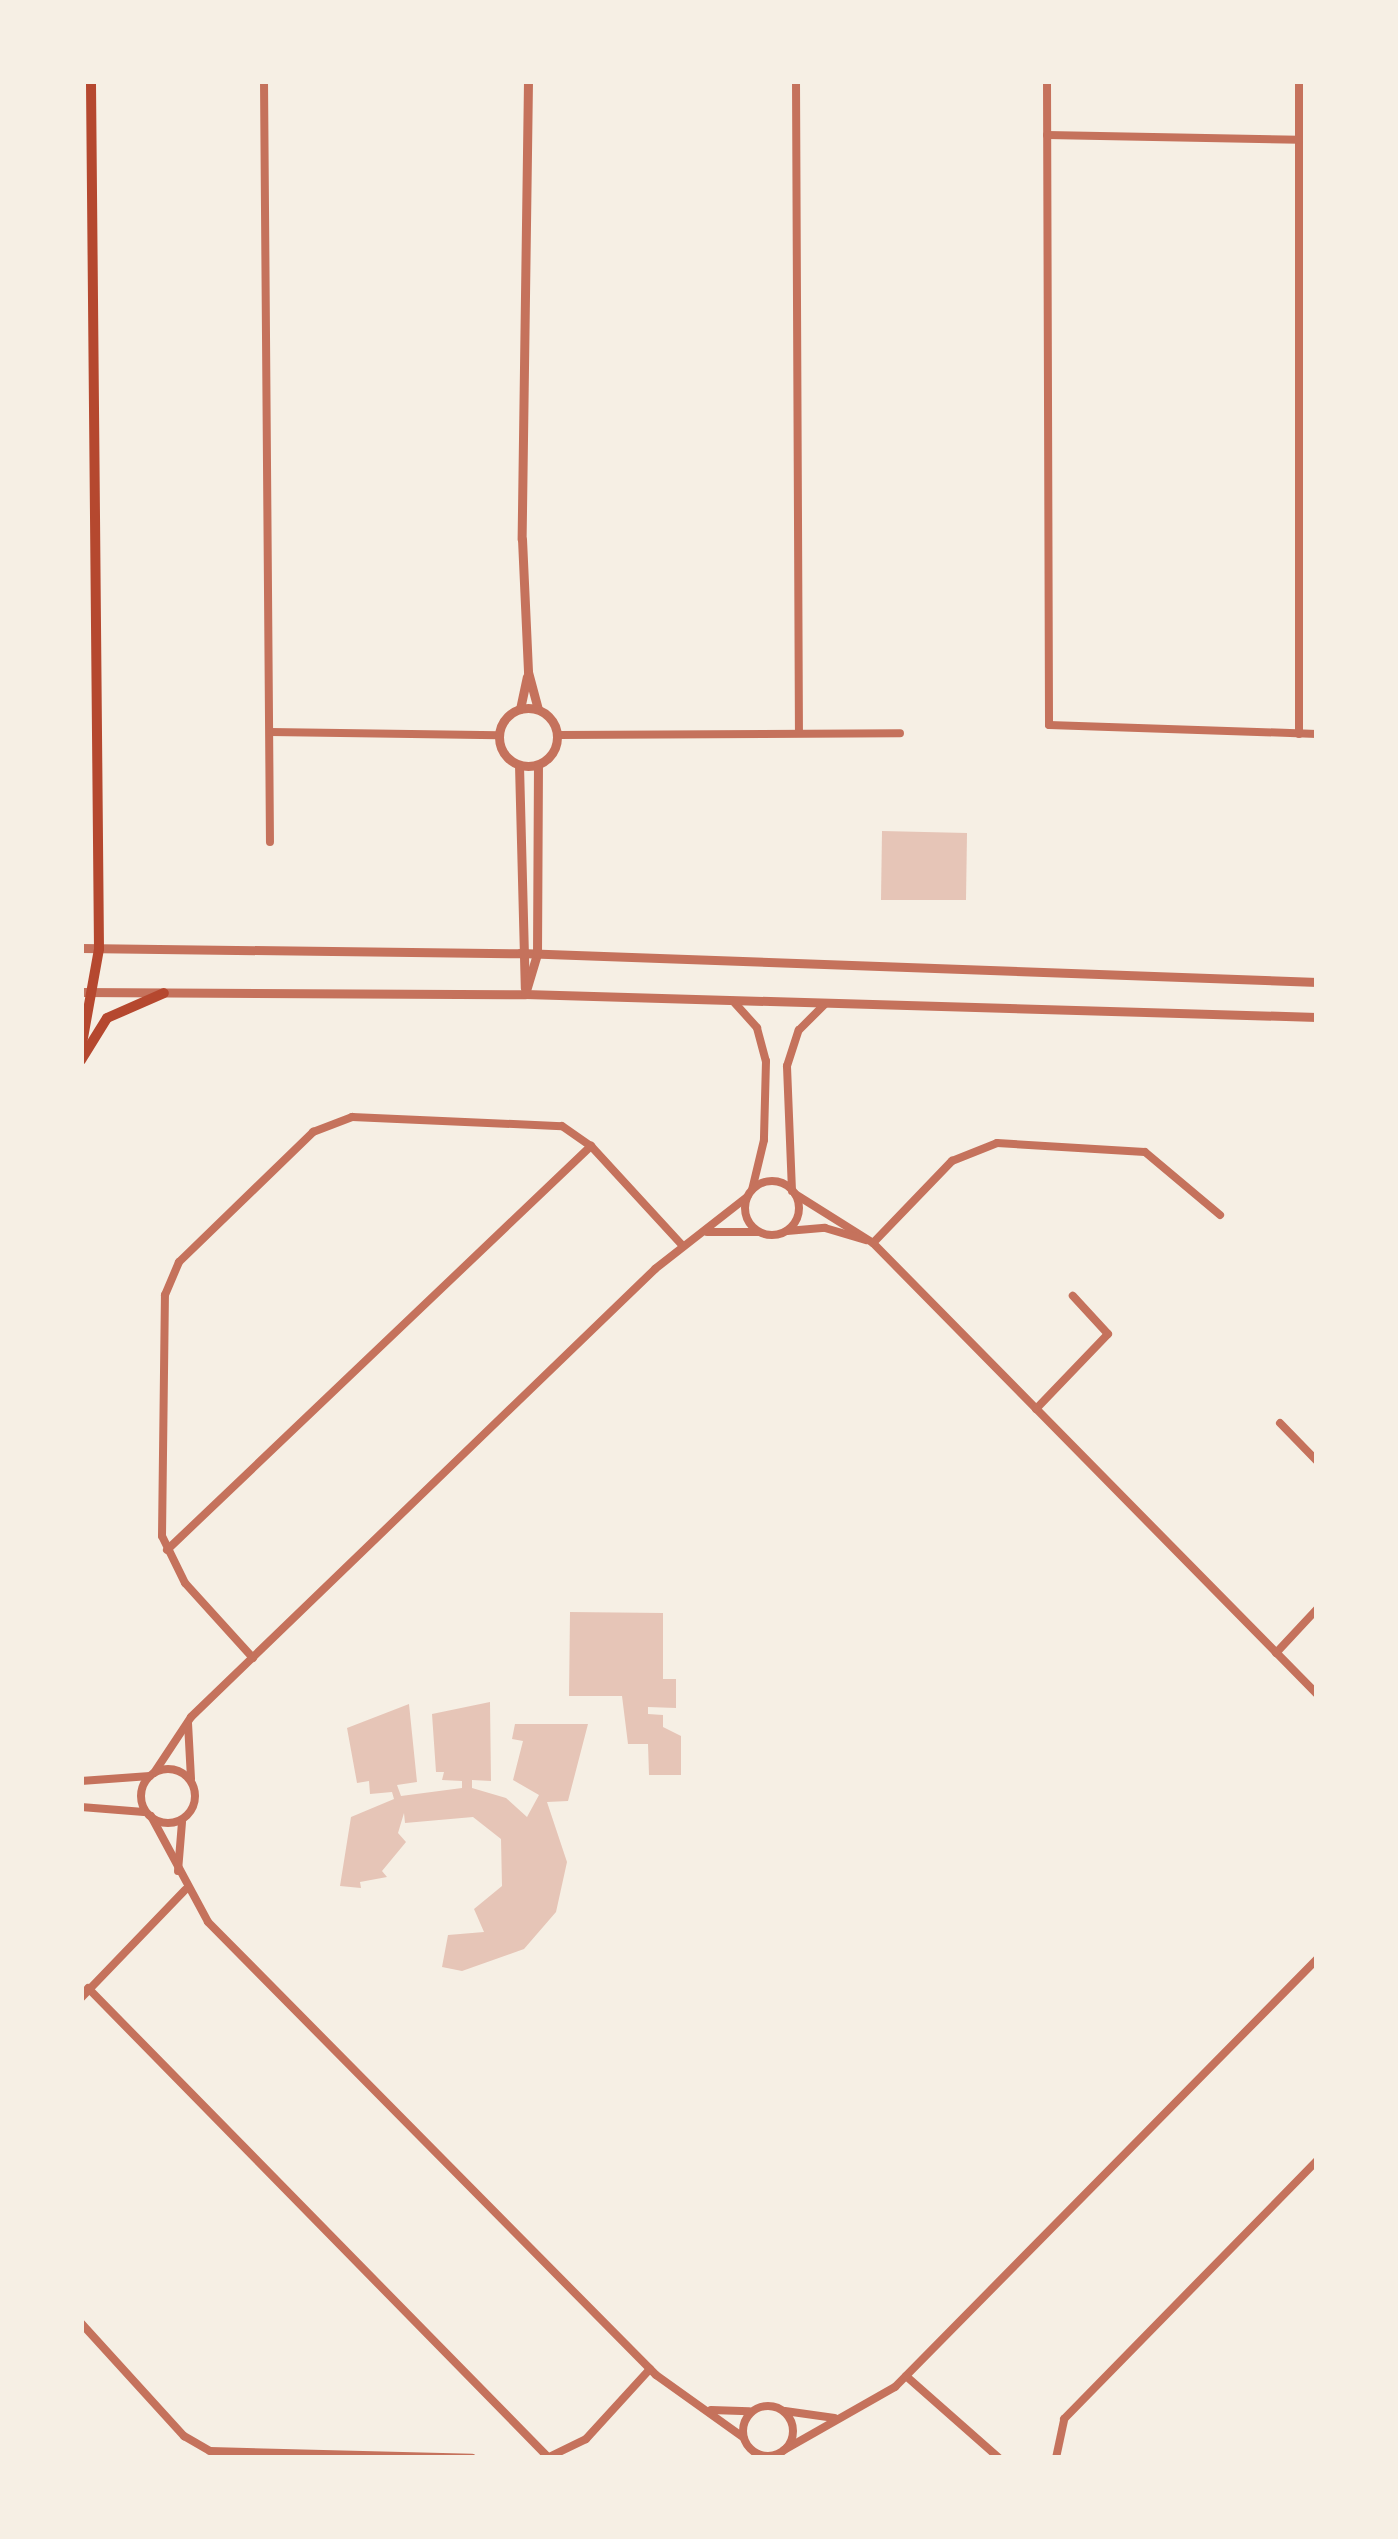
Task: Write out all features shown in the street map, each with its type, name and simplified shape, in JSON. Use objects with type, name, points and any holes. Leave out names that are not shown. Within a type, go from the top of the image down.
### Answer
[{"type":"main road","points":[[81,1049],[96,992],[99,949],[91,81]]},
{"type":"main road","points":[[81,1060],[107,1018],[164,992]]},
{"type":"street","points":[[264,81],[270,842]]},
{"type":"street","points":[[528,81],[522,539],[528,672],[538,709],[558,735]]},
{"type":"street","points":[[796,81],[799,734]]},
{"type":"street","points":[[1046,81],[1048,725],[1317,734]]},
{"type":"street","points":[[1299,81],[1299,734]]},
{"type":"street","points":[[1048,134],[1299,140]]},
{"type":"street","points":[[499,735],[520,709],[528,672]]},
{"type":"street","points":[[520,709],[538,709]]},
{"type":"street","points":[[270,732],[499,735]]},
{"type":"street","points":[[558,735],[900,733]]},
{"type":"street","points":[[499,735],[503,754],[518,766],[538,766],[553,754],[558,735]]},
{"type":"street","points":[[518,766],[520,953],[525,994]]},
{"type":"street","points":[[525,994],[537,954],[538,766]]},
{"type":"street","points":[[81,948],[520,953],[1317,982]]},
{"type":"street","points":[[81,992],[525,994],[1317,1017]]},
{"type":"street","points":[[732,1000],[753,1022],[765,1052],[765,1131],[747,1218],[761,1233]]},
{"type":"street","points":[[786,1231],[798,1215],[788,1058],[806,1018],[826,1003]]},
{"type":"street","points":[[253,1658],[166,1551],[159,1512],[168,1281],[313,1132],[346,1117],[547,1123],[591,1145],[682,1246]]},
{"type":"street","points":[[873,1243],[952,1161],[997,1143],[1145,1151],[1220,1215]]},
{"type":"street","points":[[166,1551],[591,1145]]},
{"type":"street","points":[[752,2458],[743,2437],[650,2369],[208,1922],[184,1887],[142,1790],[191,1717],[682,1246],[774,1181],[873,1243],[1317,1694]]},
{"type":"street","points":[[700,1234],[825,1228],[873,1243]]},
{"type":"street","points":[[1036,1409],[1108,1334],[1073,1297]]},
{"type":"street","points":[[1280,1423],[1317,1461]]},
{"type":"street","points":[[1276,1653],[1317,1609]]},
{"type":"street","points":[[184,1887],[175,1843],[193,1786],[184,1748],[191,1717]]},
{"type":"street","points":[[81,1781],[179,1772],[193,1786]]},
{"type":"street","points":[[81,1807],[149,1815],[170,1823],[185,1816]]},
{"type":"street","points":[[81,1998],[184,1887]]},
{"type":"street","points":[[749,2447],[761,2455],[781,2453],[906,2376],[1317,1959]]},
{"type":"street","points":[[88,1988],[546,2458],[591,2434],[650,2369]]},
{"type":"street","points":[[1056,2458],[1064,2419],[1317,2161]]},
{"type":"street","points":[[81,2324],[184,2436],[210,2451],[472,2458]]},
{"type":"street","points":[[906,2376],[999,2458]]},
{"type":"street","points":[[704,2408],[843,2417]]},
{"type":"street","points":[[743,2437],[755,2410]]},
{"type":"street","points":[[781,2410],[793,2429],[781,2453]]},
{"type":"building","points":[[882,831],[967,833],[966,900],[881,900]]},
{"type":"building","points":[[570,1612],[663,1613],[663,1679],[676,1679],[676,1708],[648,1707],[648,1714],[663,1715],[663,1727],[681,1736],[681,1775],[649,1775],[648,1744],[628,1744],[622,1696],[569,1696]]},
{"type":"building","points":[[490,1702],[491,1781],[472,1780],[472,1788],[506,1798],[527,1817],[539,1795],[513,1780],[523,1741],[512,1739],[515,1724],[588,1724],[568,1801],[547,1802],[567,1862],[556,1912],[524,1949],[462,1971],[442,1967],[448,1935],[484,1932],[474,1909],[502,1886],[501,1839],[473,1817],[405,1823],[404,1813],[398,1833],[406,1842],[382,1871],[387,1877],[360,1882],[361,1888],[340,1886],[351,1817],[394,1799],[392,1792],[370,1794],[369,1781],[357,1783],[347,1728],[409,1704],[417,1782],[397,1785],[401,1796],[462,1788],[462,1781],[442,1780],[444,1772],[436,1772],[432,1714]]}]
